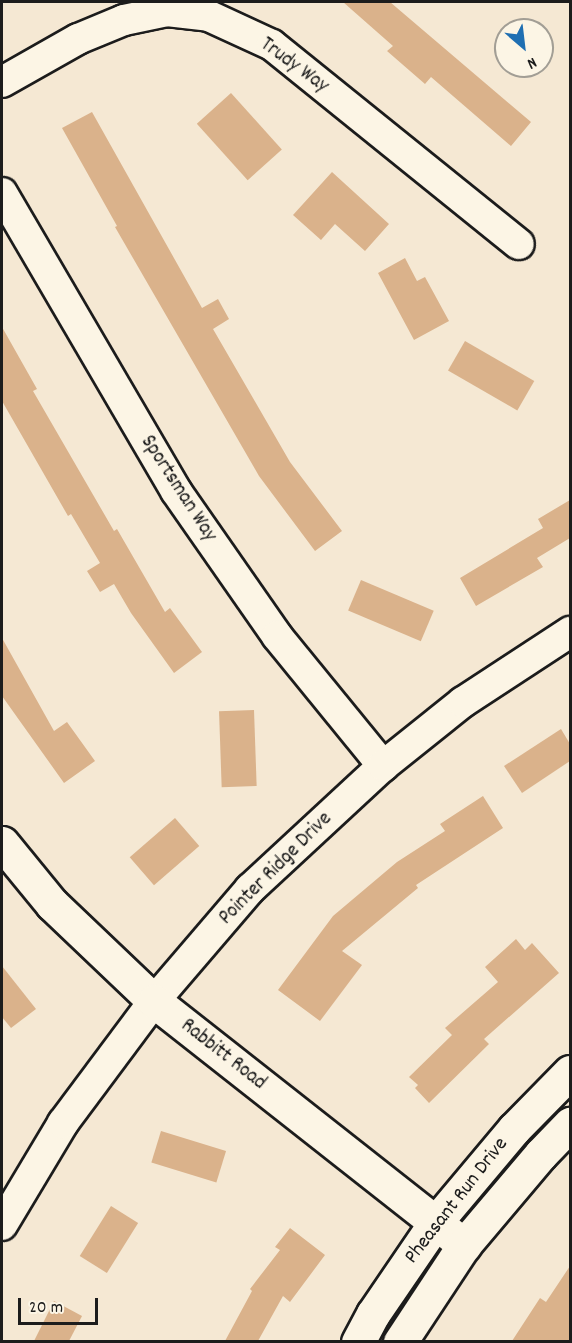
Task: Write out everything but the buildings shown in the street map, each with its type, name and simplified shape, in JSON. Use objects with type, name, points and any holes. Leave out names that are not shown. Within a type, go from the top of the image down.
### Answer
[{"type":"street","name":"Trudy Way","points":[[2,82],[78,39],[124,20],[167,11],[209,16],[272,45],[519,244]]},
{"type":"street","name":"Sportsman Way","points":[[2,193],[176,491],[277,636],[383,766]]},
{"type":"street","name":"Pointer Ridge Drive","points":[[2,1225],[63,1123],[154,1001],[250,889],[383,766],[463,702],[570,632]]},
{"type":"street","name":"Rabbitt Road","points":[[2,843],[52,904],[154,1001],[465,1245]]},
{"type":"street","name":"Pheasant Run Drive","points":[[358,1341],[373,1314],[435,1223],[514,1130],[570,1072]]},
{"type":"street","name":"Pheasant Run Drive","points":[[400,1341],[465,1245],[541,1154],[570,1124]]}]
